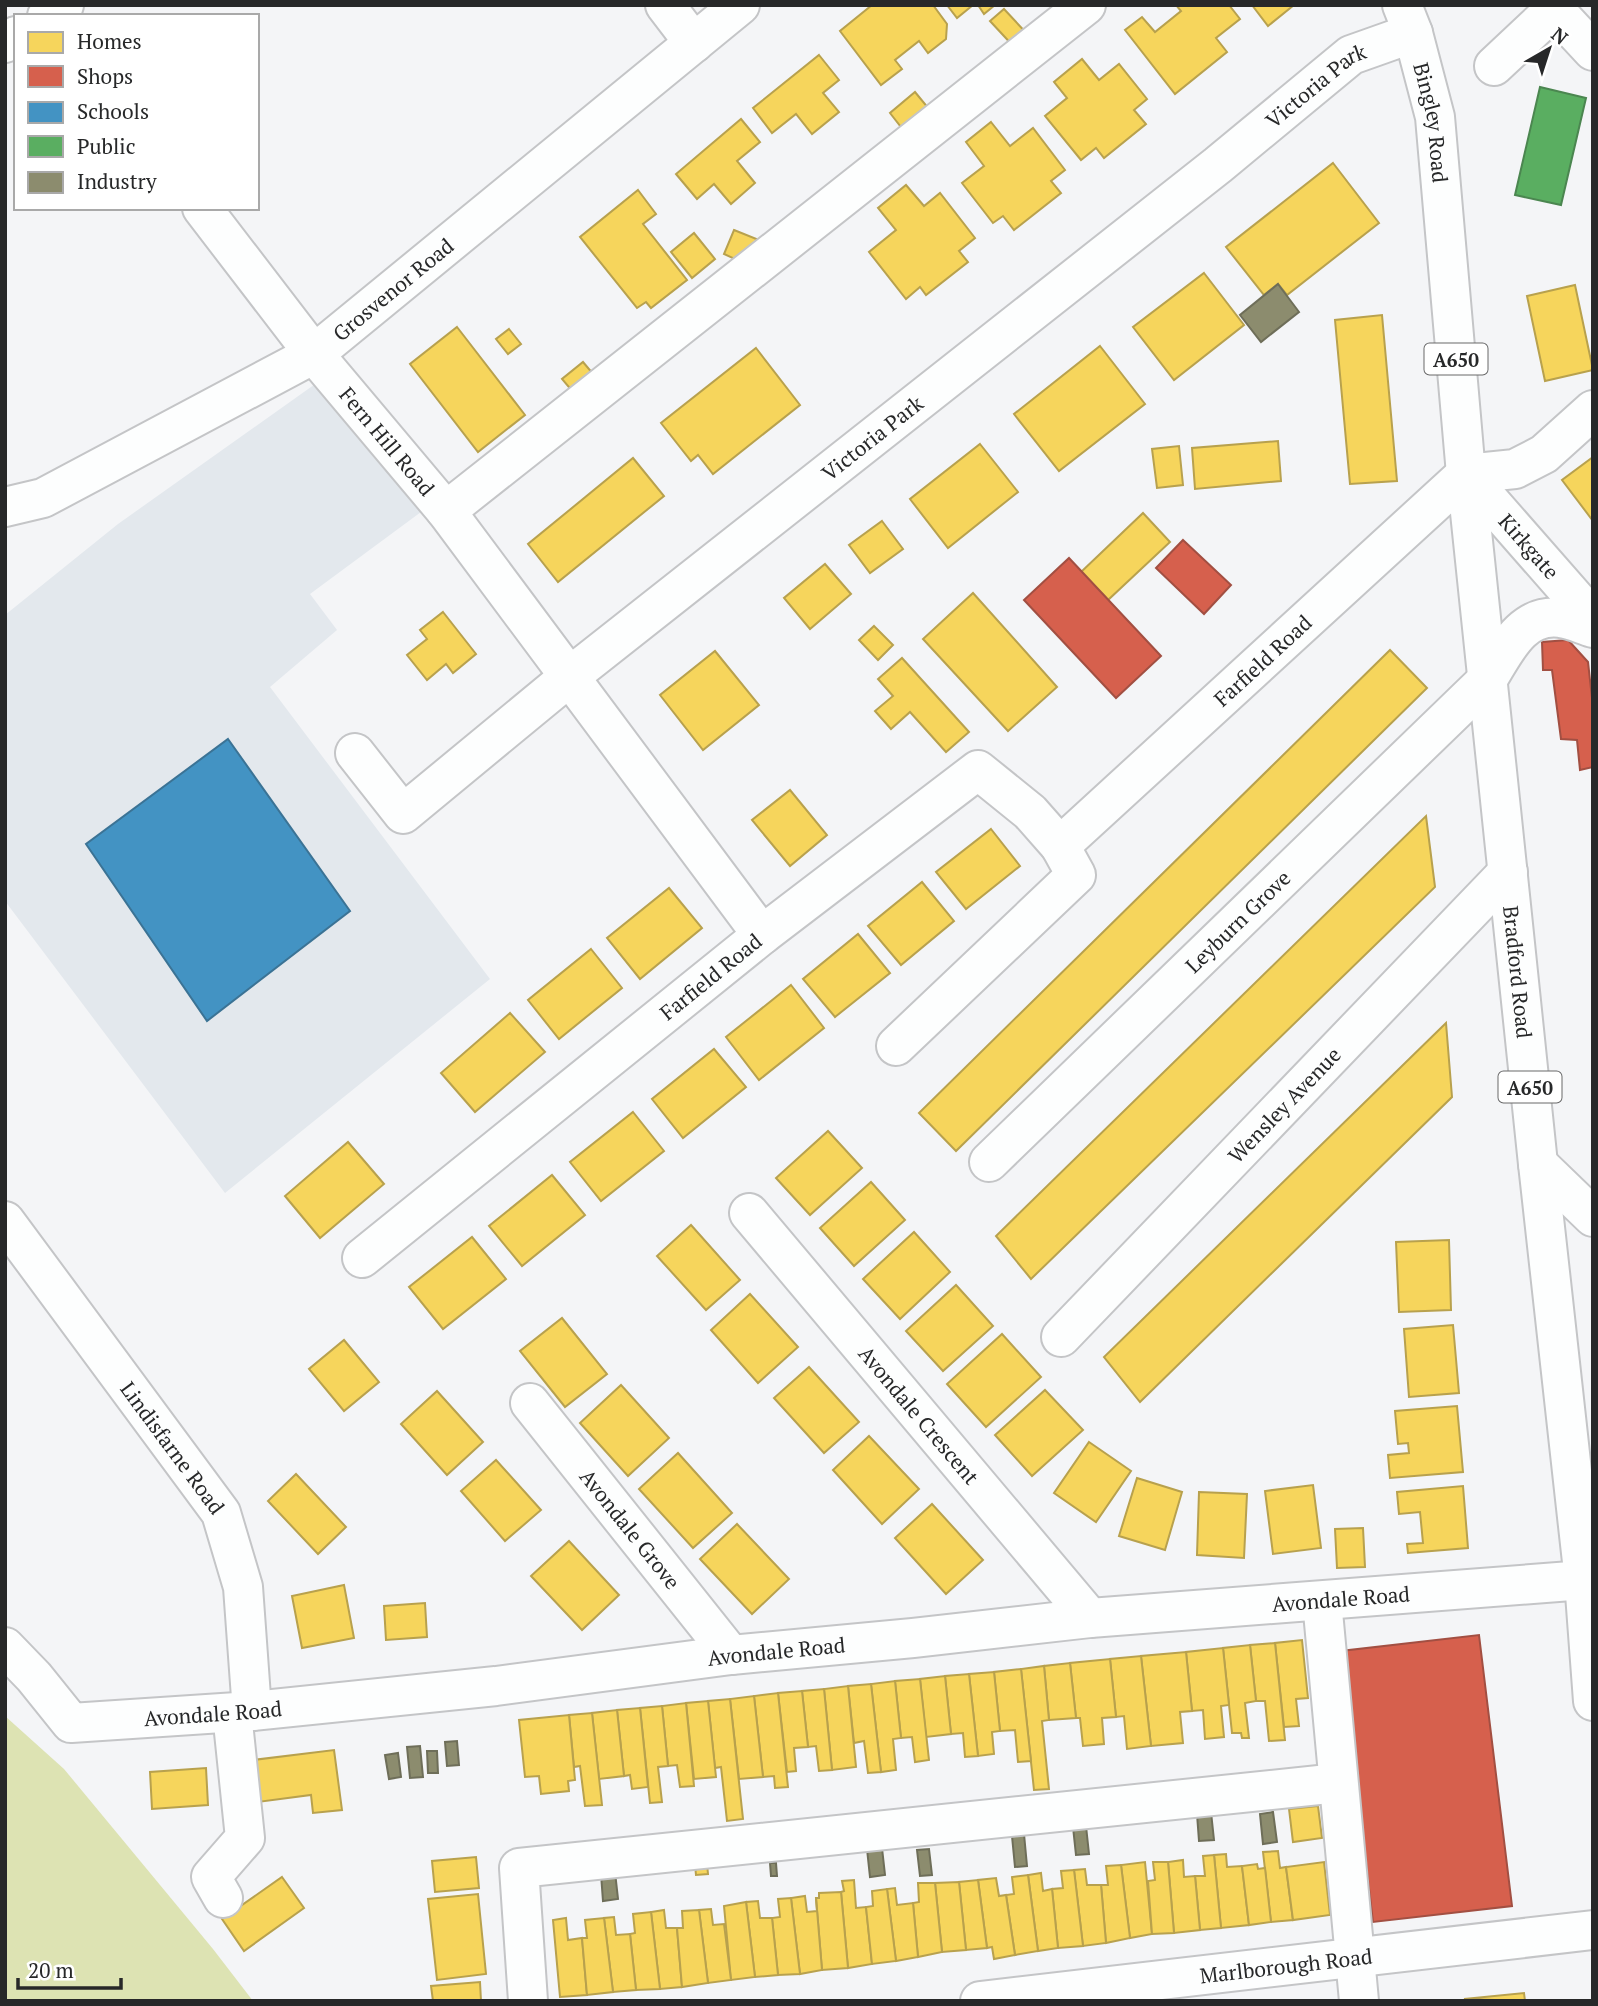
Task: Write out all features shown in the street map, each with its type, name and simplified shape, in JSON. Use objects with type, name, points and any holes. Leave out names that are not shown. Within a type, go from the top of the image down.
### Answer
[{"type":"main road","points":[[665,5],[694,43]]},
{"type":"main road","name":"Grosvenor Road","points":[[5,507],[43,498],[314,354],[740,5]]},
{"type":"main road","points":[[446,511],[1086,5]]},
{"type":"main road","points":[[1494,66],[1557,7],[1593,51]]},
{"type":"main road","name":"Victoria Park","points":[[355,754],[403,814],[569,677],[1218,165],[1351,55],[1408,19]]},
{"type":"main road","name":"Bingley Road","points":[[1408,19],[1435,117],[1447,244]]},
{"type":"main road","name":"Fern Hill Road","points":[[204,210],[314,354],[446,511],[762,935]]},
{"type":"main road","name":"Bradford Road","points":[[1447,244],[1466,474],[1584,1580],[1592,1678]]},
{"type":"main road","points":[[1466,474],[1515,469],[1544,454],[1593,410]]},
{"type":"main road","name":"Kirkgate","points":[[1466,474],[1593,619]]},
{"type":"main road","name":"Farfield Road","points":[[1060,846],[1466,474]]},
{"type":"main road","name":"Leyburn Grove","points":[[989,1163],[1488,679],[1515,636],[1535,620],[1560,618],[1593,628]]},
{"type":"main road","name":"Farfield Road","points":[[362,1258],[762,935],[978,770],[1030,812],[1060,846],[1076,875],[896,1046]]},
{"type":"main road","name":"Wensley Avenue","points":[[1061,1337],[1508,872]]},
{"type":"main road","points":[[1538,1164],[1593,1217]]},
{"type":"main road","name":"Avondale Crescent","points":[[749,1213],[1090,1618]]},
{"type":"main road","name":"Lindisfarne Road","points":[[5,1221],[221,1513],[243,1587],[245,1838],[211,1877],[223,1898]]},
{"type":"main road","name":"Avondale Grove","points":[[530,1403],[731,1655]]},
{"type":"main road","name":"Avondale Road","points":[[5,1647],[34,1677],[71,1723],[242,1712],[496,1686],[731,1655],[1090,1618],[1584,1580]]},
{"type":"main road","points":[[1322,1601],[1359,2001]]},
{"type":"main road","points":[[528,2001],[519,1868],[1338,1783]]},
{"type":"main road","name":"Marlborough Road","points":[[980,2001],[1593,1930]]},
{"type":"shaded area","points":[[318,382],[421,512],[310,594],[337,630],[270,687],[490,979],[225,1193],[5,901],[5,615],[118,524]]},
{"type":"green space","points":[[5,1716],[64,1769],[253,2001],[5,2001]]},
{"type":"building: Homes","points":[[872,5],[933,5],[947,24],[946,39],[928,53],[919,41],[895,60],[902,69],[881,85],[840,31]]},
{"type":"building: Homes","points":[[947,5],[973,5],[957,18]]},
{"type":"building: Homes","points":[[978,5],[995,5],[984,14]]},
{"type":"building: Homes","points":[[1176,5],[1229,5],[1240,19],[1216,38],[1227,52],[1175,94],[1125,30],[1142,17],[1155,32],[1181,11]]},
{"type":"building: Homes","points":[[1252,5],[1294,5],[1268,26]]},
{"type":"building: Homes","points":[[1004,9],[1030,37],[1016,49],[990,21]]},
{"type":"building: Homes","points":[[819,55],[839,80],[823,93],[839,112],[812,134],[796,114],[772,133],[753,108]]},
{"type":"building: Homes","points":[[1082,59],[1099,80],[1119,64],[1147,99],[1134,110],[1146,124],[1104,158],[1096,148],[1081,160],[1045,116],[1067,98],[1054,82]]},
{"type":"building: Homes","points":[[915,92],[934,115],[908,136],[890,113]]},
{"type":"building: Homes","points":[[741,119],[760,142],[737,161],[755,183],[731,204],[714,184],[697,199],[676,174]]},
{"type":"building: Homes","points":[[991,122],[1010,146],[1033,128],[1065,170],[1051,181],[1061,193],[1014,230],[1003,216],[993,223],[962,183],[984,166],[966,142]]},
{"type":"building: Homes","points":[[1333,163],[1379,223],[1287,295],[1278,284],[1264,295],[1226,247]]},
{"type":"building: Homes","points":[[906,185],[924,206],[940,193],[975,238],[959,251],[968,262],[926,295],[920,287],[906,299],[869,252],[896,230],[878,208]]},
{"type":"building: Homes","points":[[638,190],[656,214],[643,224],[687,280],[651,308],[646,302],[637,308],[580,237]]},
{"type":"building: Homes","points":[[734,230],[759,240],[748,265],[724,254]]},
{"type":"building: Homes","points":[[694,233],[715,259],[692,278],[671,252]]},
{"type":"building: Homes","points":[[1204,273],[1244,325],[1174,380],[1133,327]]},
{"type":"building: Homes","points":[[1575,285],[1593,370],[1545,381],[1527,296]]},
{"type":"building: Homes","points":[[1382,315],[1397,481],[1350,484],[1335,320]]},
{"type":"building: Homes","points":[[457,327],[525,415],[478,452],[410,364]]},
{"type":"building: Homes","points":[[509,329],[521,344],[508,354],[496,339]]},
{"type":"building: Homes","points":[[1100,346],[1145,404],[1059,471],[1014,414]]},
{"type":"building: Homes","points":[[756,348],[800,405],[713,474],[698,455],[691,461],[661,423]]},
{"type":"building: Homes","points":[[583,362],[600,382],[579,399],[562,379]]},
{"type":"building: Homes","points":[[1278,441],[1281,481],[1195,489],[1192,448]]},
{"type":"building: Homes","points":[[980,444],[1018,492],[948,548],[910,499]]},
{"type":"building: Homes","points":[[1179,446],[1183,485],[1157,488],[1152,449]]},
{"type":"building: Homes","points":[[1593,457],[1593,521],[1562,480]]},
{"type":"building: Homes","points":[[633,458],[664,496],[558,582],[528,544]]},
{"type":"building: Homes","points":[[1143,513],[1170,542],[1108,600],[1081,572]]},
{"type":"building: Homes","points":[[882,521],[903,549],[870,573],[849,545]]},
{"type":"building: Homes","points":[[825,564],[851,594],[810,629],[784,598]]},
{"type":"building: Homes","points":[[973,593],[1057,687],[1008,731],[923,639]]},
{"type":"building: Homes","points":[[443,612],[476,654],[453,673],[446,664],[427,680],[407,655],[427,639],[420,630]]},
{"type":"building: Homes","points":[[874,626],[893,645],[878,660],[859,640]]},
{"type":"building: Homes","points":[[1390,650],[1427,688],[956,1151],[919,1113]]},
{"type":"building: Homes","points":[[715,651],[759,705],[703,750],[660,695]]},
{"type":"building: Homes","points":[[902,658],[969,732],[946,752],[910,712],[891,729],[875,711],[893,696],[878,679]]},
{"type":"building: Homes","points":[[790,790],[827,835],[790,866],[752,820]]},
{"type":"building: Homes","points":[[1426,816],[1435,887],[1031,1279],[996,1236]]},
{"type":"building: Homes","points":[[991,829],[1020,866],[966,909],[936,872]]},
{"type":"building: Homes","points":[[922,882],[954,921],[901,965],[868,926]]},
{"type":"building: Homes","points":[[669,888],[702,928],[640,979],[607,938]]},
{"type":"building: Homes","points":[[858,934],[890,973],[835,1017],[803,979]]},
{"type":"building: Homes","points":[[591,949],[622,988],[559,1039],[528,1000]]},
{"type":"building: Homes","points":[[791,985],[824,1028],[759,1080],[726,1037]]},
{"type":"building: Homes","points":[[510,1013],[545,1052],[475,1112],[441,1073]]},
{"type":"building: Homes","points":[[1446,1023],[1452,1097],[1140,1402],[1104,1357]]},
{"type":"building: Homes","points":[[714,1049],[746,1087],[683,1138],[652,1099]]},
{"type":"building: Homes","points":[[633,1112],[664,1151],[601,1201],[570,1162]]},
{"type":"building: Homes","points":[[828,1131],[862,1168],[810,1215],[776,1178]]},
{"type":"building: Homes","points":[[348,1142],[384,1184],[320,1238],[285,1196]]},
{"type":"building: Homes","points":[[552,1175],[585,1215],[522,1266],[489,1226]]},
{"type":"building: Homes","points":[[871,1182],[905,1220],[854,1266],[820,1228]]},
{"type":"building: Homes","points":[[691,1225],[740,1280],[706,1310],[657,1256]]},
{"type":"building: Homes","points":[[914,1232],[950,1272],[900,1319],[863,1279]]},
{"type":"building: Homes","points":[[472,1237],[506,1279],[443,1329],[409,1287]]},
{"type":"building: Homes","points":[[1449,1240],[1451,1310],[1399,1312],[1396,1242]]},
{"type":"building: Homes","points":[[956,1285],[993,1326],[943,1371],[906,1331]]},
{"type":"building: Homes","points":[[750,1294],[798,1347],[758,1383],[711,1330]]},
{"type":"building: Homes","points":[[562,1318],[607,1374],[565,1407],[520,1351]]},
{"type":"building: Homes","points":[[1453,1325],[1459,1393],[1409,1397],[1404,1329]]},
{"type":"building: Homes","points":[[1002,1334],[1041,1377],[986,1427],[947,1384]]},
{"type":"building: Homes","points":[[344,1340],[379,1382],[344,1411],[309,1369]]},
{"type":"building: Homes","points":[[809,1367],[859,1422],[824,1453],[774,1398]]},
{"type":"building: Homes","points":[[621,1385],[669,1438],[628,1476],[580,1423]]},
{"type":"building: Homes","points":[[1045,1390],[1083,1430],[1032,1476],[995,1435]]},
{"type":"building: Homes","points":[[437,1391],[483,1442],[447,1475],[401,1424]]},
{"type":"building: Homes","points":[[1457,1406],[1463,1472],[1390,1478],[1388,1455],[1409,1453],[1408,1443],[1398,1444],[1395,1411]]},
{"type":"building: Homes","points":[[869,1436],[919,1489],[882,1524],[833,1470]]},
{"type":"building: Homes","points":[[1089,1442],[1131,1471],[1096,1522],[1054,1493]]},
{"type":"building: Homes","points":[[678,1453],[732,1513],[693,1548],[639,1489]]},
{"type":"building: Homes","points":[[496,1460],[541,1510],[505,1541],[461,1491]]},
{"type":"building: Homes","points":[[296,1474],[346,1527],[318,1554],[268,1501]]},
{"type":"building: Homes","points":[[1137,1478],[1182,1492],[1165,1550],[1119,1536]]},
{"type":"building: Homes","points":[[1313,1485],[1321,1548],[1273,1554],[1265,1491]]},
{"type":"building: Homes","points":[[1463,1486],[1468,1548],[1408,1553],[1407,1544],[1423,1543],[1420,1512],[1399,1514],[1397,1492]]},
{"type":"building: Homes","points":[[1199,1492],[1247,1494],[1244,1558],[1197,1555]]},
{"type":"building: Homes","points":[[932,1504],[983,1560],[946,1594],[895,1538]]},
{"type":"building: Homes","points":[[737,1524],[789,1579],[752,1614],[700,1559]]},
{"type":"building: Homes","points":[[1363,1528],[1365,1567],[1337,1568],[1335,1529]]},
{"type":"building: Homes","points":[[569,1541],[619,1595],[582,1630],[531,1576]]},
{"type":"building: Homes","points":[[344,1585],[354,1638],[302,1648],[292,1596]]},
{"type":"building: Homes","points":[[425,1603],[427,1637],[386,1640],[384,1606]]},
{"type":"building: Homes","points":[[1302,1640],[1308,1698],[1296,1699],[1299,1726],[1284,1727],[1275,1643]]},
{"type":"building: Homes","points":[[1275,1643],[1285,1740],[1269,1741],[1265,1701],[1256,1701],[1250,1645]]},
{"type":"building: Homes","points":[[1250,1645],[1256,1701],[1245,1703],[1249,1738],[1242,1738],[1241,1733],[1232,1733],[1223,1648]]},
{"type":"building: Homes","points":[[1223,1648],[1229,1705],[1221,1706],[1224,1737],[1205,1739],[1203,1710],[1192,1711],[1186,1652]]},
{"type":"building: Homes","points":[[1186,1652],[1192,1711],[1180,1712],[1183,1743],[1151,1746],[1141,1656]]},
{"type":"building: Homes","points":[[1141,1656],[1151,1746],[1127,1749],[1124,1716],[1116,1717],[1110,1659]]},
{"type":"building: Homes","points":[[1110,1659],[1116,1717],[1102,1718],[1104,1744],[1083,1746],[1080,1718],[1076,1718],[1070,1663]]},
{"type":"building: Homes","points":[[1070,1663],[1076,1718],[1049,1720],[1044,1666]]},
{"type":"building: Homes","points":[[1044,1666],[1049,1720],[1042,1721],[1049,1789],[1034,1790],[1021,1669]]},
{"type":"building: Homes","points":[[1021,1669],[1031,1761],[1018,1762],[1015,1730],[1000,1731],[994,1672]]},
{"type":"building: Homes","points":[[994,1672],[1000,1731],[992,1732],[994,1754],[978,1756],[969,1674]]},
{"type":"building: Homes","points":[[969,1674],[978,1756],[965,1757],[963,1733],[951,1734],[945,1676]]},
{"type":"building: Homes","points":[[945,1676],[951,1734],[926,1737],[920,1679]]},
{"type":"building: Homes","points":[[920,1679],[929,1760],[915,1762],[912,1737],[901,1738],[895,1681]]},
{"type":"building: Homes","points":[[895,1681],[901,1738],[893,1739],[896,1770],[881,1772],[871,1684]]},
{"type":"building: Homes","points":[[871,1684],[881,1772],[868,1773],[864,1741],[854,1743],[848,1686]]},
{"type":"building: Homes","points":[[848,1686],[856,1767],[832,1770],[824,1689]]},
{"type":"building: Homes","points":[[824,1689],[832,1770],[819,1771],[816,1746],[808,1747],[802,1691]]},
{"type":"building: Homes","points":[[802,1691],[808,1747],[794,1748],[796,1771],[787,1772],[778,1693]]},
{"type":"building: Homes","points":[[778,1693],[788,1787],[775,1788],[774,1776],[763,1777],[754,1696]]},
{"type":"building: Homes","points":[[754,1696],[763,1777],[739,1779],[730,1699]]},
{"type":"building: Homes","points":[[730,1699],[743,1819],[727,1821],[721,1767],[715,1768],[708,1701]]},
{"type":"building: Homes","points":[[708,1701],[716,1777],[694,1779],[686,1703]]},
{"type":"building: Homes","points":[[686,1703],[694,1786],[680,1787],[677,1765],[668,1766],[662,1706]]},
{"type":"building: Homes","points":[[662,1706],[668,1766],[658,1767],[662,1802],[650,1803],[640,1708]]},
{"type":"building: Homes","points":[[640,1708],[648,1787],[632,1789],[630,1775],[624,1776],[617,1710]]},
{"type":"building: Homes","points":[[617,1710],[624,1776],[599,1779],[592,1713]]},
{"type":"building: Homes","points":[[592,1713],[602,1805],[585,1806],[580,1766],[574,1767],[569,1715]]},
{"type":"building: Homes","points":[[569,1715],[575,1780],[568,1781],[569,1791],[541,1794],[539,1776],[525,1777],[519,1720]]},
{"type":"building: Homes","points":[[334,1750],[342,1810],[313,1813],[311,1795],[258,1802],[253,1760]]},
{"type":"building: Homes","points":[[206,1768],[208,1805],[152,1809],[150,1772]]},
{"type":"building: Homes","points":[[1318,1806],[1322,1838],[1293,1842],[1289,1809]]},
{"type":"building: Homes","points":[[1278,1851],[1280,1868],[1286,1867],[1293,1920],[1271,1922],[1263,1852]]},
{"type":"building: Homes","points":[[1226,1854],[1227,1867],[1242,1866],[1249,1925],[1221,1928],[1214,1855]]},
{"type":"building: Homes","points":[[1214,1855],[1221,1928],[1200,1930],[1195,1876],[1205,1876],[1203,1856]]},
{"type":"building: Homes","points":[[476,1857],[479,1888],[435,1892],[432,1861]]},
{"type":"building: Homes","points":[[1183,1860],[1184,1877],[1195,1876],[1200,1930],[1174,1933],[1168,1862]]},
{"type":"building: Homes","points":[[1145,1862],[1152,1934],[1130,1938],[1121,1865]]},
{"type":"building: Homes","points":[[1153,1862],[1168,1862],[1174,1933],[1152,1934],[1148,1881],[1155,1880]]},
{"type":"building: Homes","points":[[1324,1862],[1330,1915],[1293,1920],[1286,1867]]},
{"type":"building: Homes","points":[[707,1864],[708,1874],[696,1875],[695,1865]]},
{"type":"building: Homes","points":[[1257,1864],[1258,1869],[1265,1868],[1271,1922],[1249,1925],[1242,1866]]},
{"type":"building: Homes","points":[[1121,1865],[1130,1938],[1106,1943],[1101,1885],[1108,1885],[1106,1866]]},
{"type":"building: Homes","points":[[1085,1869],[1087,1885],[1101,1885],[1106,1943],[1083,1946],[1074,1870]]},
{"type":"building: Homes","points":[[1074,1870],[1083,1946],[1058,1948],[1052,1889],[1063,1888],[1061,1871]]},
{"type":"building: Homes","points":[[1041,1873],[1043,1891],[1052,1889],[1058,1948],[1038,1951],[1028,1875]]},
{"type":"building: Homes","points":[[1028,1875],[1038,1951],[1015,1955],[1006,1895],[1014,1894],[1012,1877]]},
{"type":"building: Homes","points":[[282,1877],[304,1908],[244,1951],[222,1919]]},
{"type":"building: Homes","points":[[996,1878],[999,1896],[1006,1895],[1015,1955],[994,1959],[992,1947],[987,1948],[978,1880]]},
{"type":"building: Homes","points":[[854,1880],[856,1908],[866,1907],[872,1964],[848,1968],[841,1892],[844,1891],[842,1881]]},
{"type":"building: Homes","points":[[978,1880],[987,1948],[966,1950],[959,1882]]},
{"type":"building: Homes","points":[[959,1882],[966,1950],[942,1952],[935,1883]]},
{"type":"building: Homes","points":[[918,1883],[935,1883],[942,1952],[918,1957],[913,1903],[919,1902]]},
{"type":"building: Homes","points":[[895,1888],[897,1905],[913,1903],[918,1957],[896,1961],[887,1889]]},
{"type":"building: Homes","points":[[887,1889],[896,1961],[872,1964],[866,1907],[873,1906],[872,1891]]},
{"type":"building: Homes","points":[[841,1892],[848,1968],[822,1970],[816,1898],[819,1898],[819,1893]]},
{"type":"building: Homes","points":[[478,1894],[486,1974],[437,1980],[428,1899]]},
{"type":"building: Homes","points":[[805,1896],[807,1912],[817,1911],[816,1898],[822,1970],[800,1974],[791,1898]]},
{"type":"building: Homes","points":[[791,1898],[800,1974],[778,1975],[772,1918],[780,1917],[778,1899]]},
{"type":"building: Homes","points":[[758,1901],[760,1918],[772,1918],[778,1975],[755,1977],[746,1902]]},
{"type":"building: Homes","points":[[746,1902],[755,1977],[731,1980],[724,1906]]},
{"type":"building: Homes","points":[[711,1909],[713,1925],[724,1924],[731,1980],[708,1983],[699,1910]]},
{"type":"building: Homes","points":[[664,1910],[666,1928],[677,1928],[682,1987],[660,1989],[651,1912]]},
{"type":"building: Homes","points":[[699,1910],[708,1983],[682,1987],[677,1928],[683,1928],[682,1911]]},
{"type":"building: Homes","points":[[651,1912],[660,1989],[636,1990],[630,1934],[635,1933],[633,1914]]},
{"type":"building: Homes","points":[[614,1917],[616,1935],[630,1934],[636,1990],[613,1992],[604,1918]]},
{"type":"building: Homes","points":[[566,1918],[568,1940],[582,1938],[587,1995],[560,1997],[553,1920]]},
{"type":"building: Homes","points":[[604,1918],[613,1992],[587,1995],[582,1938],[587,1938],[585,1920]]},
{"type":"building: Homes","points":[[480,1982],[481,2001],[433,2001],[431,1986]]},
{"type":"building: Homes","points":[[1524,1993],[1525,2001],[1464,1999]]},
{"type":"building: Shops","points":[[1183,540],[1231,585],[1204,614],[1156,568]]},
{"type":"building: Shops","points":[[1069,558],[1161,656],[1116,698],[1024,600]]},
{"type":"building: Shops","points":[[1568,640],[1588,662],[1593,707],[1593,767],[1580,770],[1577,740],[1561,739],[1552,670],[1543,670],[1542,642]]},
{"type":"building: Shops","points":[[1479,1635],[1512,1906],[1373,1922],[1341,1651]]},
{"type":"building: Schools","points":[[228,739],[350,911],[207,1021],[86,844]]},
{"type":"building: Public","points":[[1540,87],[1586,98],[1561,205],[1515,195]]},
{"type":"building: Industry","points":[[1278,284],[1299,312],[1261,342],[1240,315]]},
{"type":"building: Industry","points":[[457,1741],[459,1765],[447,1766],[445,1742]]},
{"type":"building: Industry","points":[[420,1746],[423,1777],[410,1778],[407,1747]]},
{"type":"building: Industry","points":[[427,1751],[437,1751],[438,1773],[428,1773]]},
{"type":"building: Industry","points":[[398,1753],[401,1777],[389,1779],[385,1755]]},
{"type":"building: Industry","points":[[1211,1812],[1214,1840],[1199,1841],[1197,1814]]},
{"type":"building: Industry","points":[[1273,1812],[1277,1842],[1263,1844],[1260,1814]]},
{"type":"building: Industry","points":[[1086,1826],[1089,1854],[1076,1855],[1073,1827]]},
{"type":"building: Industry","points":[[1024,1834],[1027,1866],[1015,1867],[1012,1836]]},
{"type":"building: Industry","points":[[882,1848],[885,1875],[870,1877],[867,1849]]},
{"type":"building: Industry","points":[[929,1849],[932,1875],[920,1876],[917,1850]]},
{"type":"building: Industry","points":[[770,1863],[776,1863],[777,1876],[771,1876]]},
{"type":"building: Industry","points":[[615,1872],[618,1899],[603,1901],[601,1874]]}]
